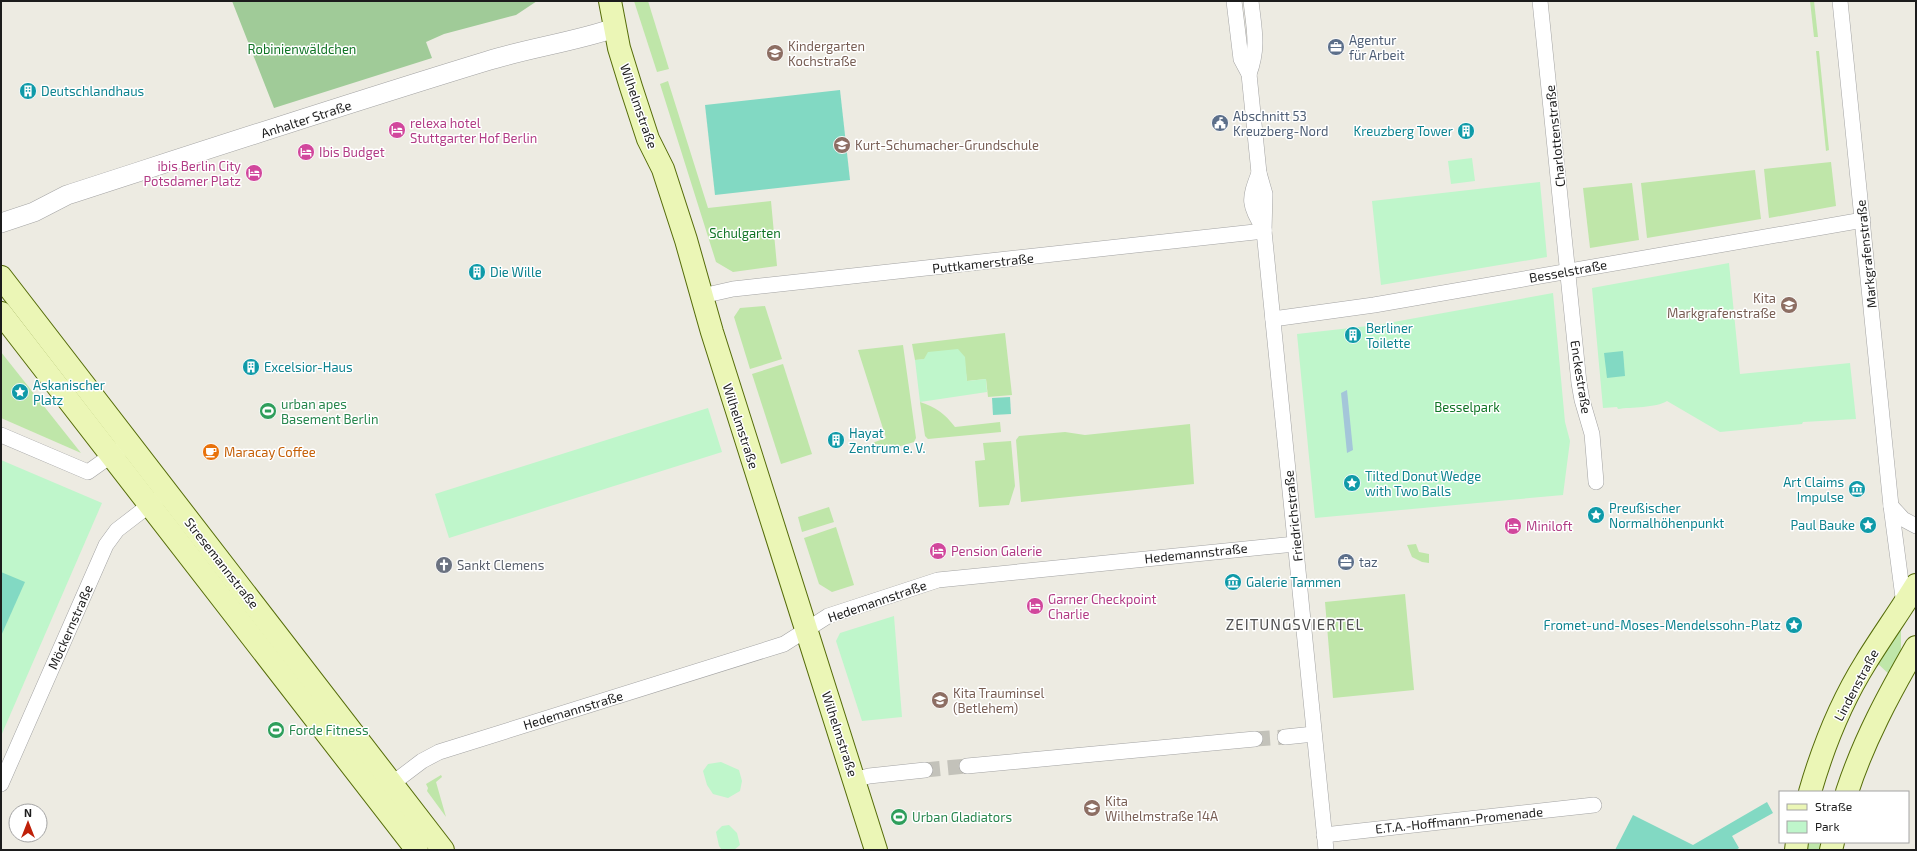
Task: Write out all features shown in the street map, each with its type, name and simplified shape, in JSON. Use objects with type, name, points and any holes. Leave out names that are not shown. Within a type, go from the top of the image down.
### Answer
[{"type":"main road","name":"Wilhelmstraße","points":[[610,1],[625,67],[644,130],[663,169],[689,248],[712,332],[876,850]]},
{"type":"main road","name":"Stresemannstraße","points":[[1,277],[167,492],[384,790],[417,850]]},
{"type":"main road","name":"Stresemannstraße","points":[[1,313],[149,505],[384,790],[443,850]]},
{"type":"main road","name":"Lindenstraße","points":[[1810,791],[1832,731],[1854,683],[1865,663],[1904,606],[1916,585]]},
{"type":"main road","points":[[1847,791],[1886,698],[1916,647]]},
{"type":"street","name":"Friedrichstraße","points":[[1234,1],[1240,59],[1249,74],[1259,173],[1250,196],[1252,207],[1264,231],[1325,843]]},
{"type":"street","name":"Friedrichstraße","points":[[1249,74],[1255,58],[1251,1]]},
{"type":"street","name":"Charlottenstraße","points":[[1540,1],[1569,272]]},
{"type":"street","name":"Markgrafenstraße","points":[[1840,1],[1891,506],[1904,606]]},
{"type":"street","name":"Anhalter Straße","points":[[1,223],[34,212],[67,195],[432,78],[511,55],[578,40],[615,28]]},
{"type":"street","name":"Besselstraße","points":[[1273,319],[1369,306],[1863,220]]},
{"type":"street","name":"Puttkamerstraße","points":[[702,296],[734,289],[1264,231]]},
{"type":"street","name":"Enckestraße","points":[[1569,272],[1582,400],[1592,434],[1596,482]]},
{"type":"street","points":[[1,435],[88,472],[129,442]]},
{"type":"street","name":"Möckernstraße","points":[[1,784],[106,545],[116,530],[167,492]]},
{"type":"street","points":[[1891,506],[1903,519],[1916,526]]},
{"type":"street","name":"Hedemannstraße","points":[[384,790],[422,761],[450,748],[784,644],[828,616],[938,580],[1295,544]]},
{"type":"street","points":[[1285,737],[1314,734]]},
{"type":"street","points":[[967,766],[1255,739]]},
{"type":"street","points":[[854,780],[869,776],[925,770]]},
{"type":"street","name":"E.T.A.-Hoffmann-Promenade","points":[[1325,843],[1594,805]]},
{"type":"green space","name":"Robinienwäldchen","points":[[232,1],[537,1],[516,15],[444,34],[426,42],[432,58],[274,108]]},
{"type":"green space","points":[[634,1],[648,1],[669,69],[657,72]]},
{"type":"green space","points":[[1810,1],[1814,1],[1818,37],[1814,37]]},
{"type":"green space","points":[[1816,51],[1819,51],[1829,150],[1826,151]]},
{"type":"green space","name":"Schulgarten","points":[[668,81],[708,208],[771,201],[777,266],[733,272],[716,262],[660,84]]},
{"type":"green space","points":[[840,90],[850,180],[715,195],[705,105]]},
{"type":"green space","points":[[1472,158],[1475,181],[1451,184],[1448,161]]},
{"type":"green space","points":[[1831,162],[1836,206],[1769,218],[1764,169]]},
{"type":"green space","points":[[1755,170],[1761,219],[1647,238],[1641,183]]},
{"type":"green space","points":[[1540,182],[1547,257],[1381,285],[1372,201]]},
{"type":"green space","points":[[1632,183],[1639,240],[1590,248],[1583,188]]},
{"type":"green space","points":[[1729,263],[1740,374],[1850,363],[1856,419],[1803,422],[1802,424],[1720,432],[1667,401],[1657,405],[1643,407],[1618,409],[1617,407],[1603,408],[1592,288]]},
{"type":"green space","name":"Besselpark","points":[[1553,293],[1565,422],[1570,441],[1563,495],[1315,518],[1297,334],[1377,325]]},
{"type":"green space","points":[[765,306],[782,359],[750,369],[734,317],[740,308]]},
{"type":"green space","points":[[1005,333],[1012,395],[988,397],[986,379],[967,381],[964,357],[915,360],[912,344]]},
{"type":"green space","points":[[903,345],[916,438],[914,442],[888,450],[872,443],[886,438],[858,350]]},
{"type":"green space","points":[[958,349],[965,357],[967,381],[986,379],[987,392],[920,402],[915,360],[924,359],[928,352]]},
{"type":"green space","points":[[1623,351],[1625,376],[1607,378],[1604,353]]},
{"type":"green space","points":[[1,352],[81,453],[1,418]]},
{"type":"green space","points":[[783,364],[812,454],[781,464],[752,374]]},
{"type":"green space","points":[[1010,397],[1011,414],[993,415],[992,398]]},
{"type":"green space","points":[[920,402],[931,406],[940,412],[948,418],[955,427],[1000,422],[1001,432],[928,439],[925,436]]},
{"type":"green space","points":[[708,408],[722,452],[449,538],[435,494]]},
{"type":"green space","points":[[1190,424],[1194,484],[1021,502],[1016,440],[1019,436],[1065,432],[1085,435]]},
{"type":"green space","points":[[1011,441],[1015,486],[1009,505],[979,507],[975,461],[985,460],[983,443]]},
{"type":"green space","points":[[1,460],[102,503],[1,736]]},
{"type":"green space","points":[[829,507],[834,522],[802,532],[798,517]]},
{"type":"green space","points":[[836,527],[854,585],[832,592],[819,584],[804,538]]},
{"type":"green space","points":[[1416,544],[1419,552],[1429,554],[1429,563],[1422,562],[1412,557],[1407,545]]},
{"type":"green space","points":[[1,572],[25,582],[1,636]]},
{"type":"green space","points":[[1405,594],[1414,690],[1333,698],[1325,602]]},
{"type":"green space","points":[[894,616],[902,717],[862,721],[836,641],[840,633]]},
{"type":"green space","points":[[1901,628],[1901,655],[1891,676],[1876,662]]},
{"type":"green space","points":[[721,762],[739,770],[742,781],[740,791],[728,798],[713,794],[707,785],[703,771],[708,764]]},
{"type":"green space","points":[[441,775],[442,777],[436,782],[446,817],[427,791],[428,788],[426,784]]},
{"type":"green space","points":[[1767,802],[1773,813],[1732,836],[1739,848],[1736,850],[1615,850],[1633,815],[1693,845]]},
{"type":"green space","points":[[729,825],[737,833],[740,845],[734,850],[722,850],[719,846],[716,832],[722,826]]},
{"type":"green space","points":[[1805,843],[1826,843],[1825,850],[1803,850]]},
{"type":"water","points":[[1347,390],[1353,450],[1347,453],[1341,393]]},
{"type":"tunnel","points":[[1255,739],[1285,737]]},
{"type":"tunnel","points":[[925,770],[967,766]]},
{"type":"place","name":"Agentur für Arbeit","points":[[1336,47]]},
{"type":"place","name":"Kindergarten Kochstraße","points":[[775,53]]},
{"type":"place","name":"Deutschlandhaus","points":[[28,91]]},
{"type":"place","name":"Abschnitt 53 Kreuzberg-Nord","points":[[1220,123]]},
{"type":"place","name":"relexa hotel Stuttgarter Hof Berlin","points":[[397,130]]},
{"type":"place","name":"Kreuzberg Tower","points":[[1466,131]]},
{"type":"place","name":"Kurt-Schumacher-Grundschule","points":[[842,145]]},
{"type":"place","name":"Ibis Budget","points":[[306,152]]},
{"type":"place","name":"ibis Berlin City Potsdamer Platz","points":[[254,173]]},
{"type":"place","name":"Die Wille","points":[[477,272]]},
{"type":"place","name":"Kita Markgrafenstraße","points":[[1789,305]]},
{"type":"place","name":"Berliner Toilette","points":[[1353,335]]},
{"type":"place","name":"Excelsior-Haus","points":[[251,367]]},
{"type":"place","name":"Askanischer Platz","points":[[20,392]]},
{"type":"place","name":"urban apes Basement Berlin","points":[[268,411]]},
{"type":"place","name":"Hayat Zentrum e. V.","points":[[836,440]]},
{"type":"place","name":"Maracay Coffee","points":[[211,452]]},
{"type":"place","name":"Tilted Donut Wedge with Two Balls","points":[[1352,483]]},
{"type":"place","name":"Art Claims Impulse","points":[[1857,489]]},
{"type":"place","name":"Preußischer Normalhöhenpunkt","points":[[1596,515]]},
{"type":"place","name":"Paul Bauke","points":[[1868,525]]},
{"type":"place","name":"Miniloft","points":[[1513,526]]},
{"type":"place","name":"Pension Galerie","points":[[938,551]]},
{"type":"place","name":"taz","points":[[1346,562]]},
{"type":"place","name":"Sankt Clemens","points":[[444,565]]},
{"type":"place","name":"Galerie Tammen","points":[[1233,582]]},
{"type":"place","name":"Garner Checkpoint Charlie","points":[[1035,606]]},
{"type":"place","name":"Fromet-und-Moses-Mendelssohn-Platz","points":[[1794,625]]},
{"type":"place","name":"Kita Trauminsel (Betlehem)","points":[[940,700]]},
{"type":"place","name":"Forde Fitness","points":[[276,730]]},
{"type":"place","name":"Kita Wilhelmstraße 14A","points":[[1092,808]]},
{"type":"place","name":"Urban Gladiators","points":[[899,817]]},
{"type":"district","name":"ZEITUNGSVIERTEL","points":[[1295,624]]}]
